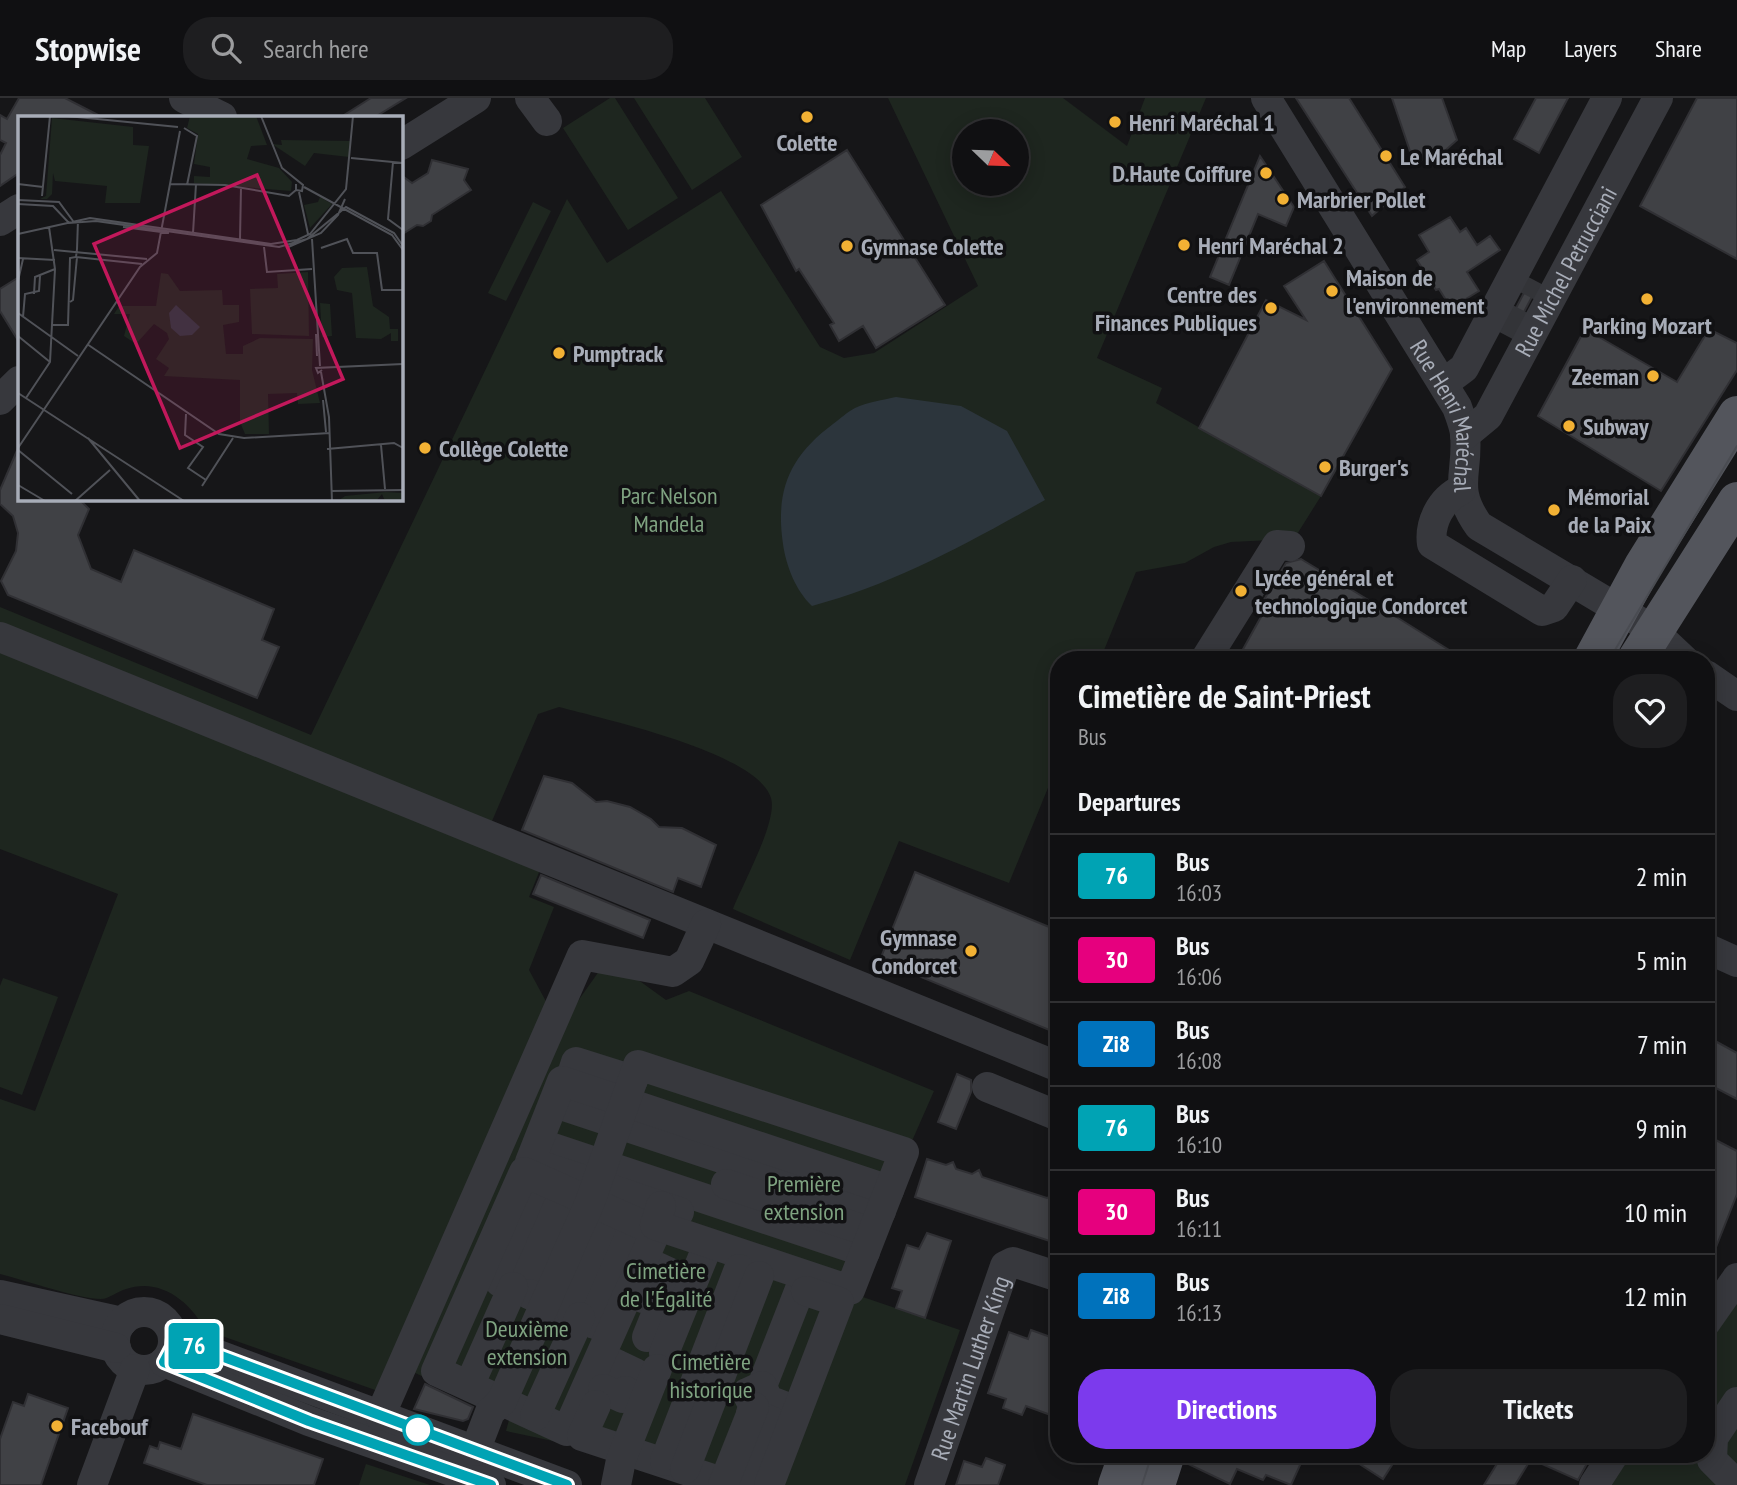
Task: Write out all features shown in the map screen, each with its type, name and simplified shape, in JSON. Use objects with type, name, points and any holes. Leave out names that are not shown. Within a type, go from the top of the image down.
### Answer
[{"type":"main road","points":[[1596,651],[1618,609],[1737,415]]},
{"type":"main road","points":[[1645,646],[1737,501]]},
{"type":"main road","points":[[1117,1485],[1125,1463]]},
{"type":"main road","points":[[1156,1485],[1163,1463]]},
{"type":"street","points":[[184,98],[220,116]]},
{"type":"street","points":[[402,144],[476,98]]},
{"type":"street","name":"Rue Henri Maréchal","points":[[1266,98],[1457,407],[1465,435],[1461,490],[1469,512],[1479,526],[1618,609],[1645,646]]},
{"type":"street","name":"Rue Michel Petrucciani","points":[[1444,383],[1464,368],[1473,353],[1607,98]]},
{"type":"street","name":"Rue Michel Petrucciani","points":[[1465,435],[1488,416],[1658,98]]},
{"type":"street","points":[[0,222],[18,210]]},
{"type":"street","points":[[1536,232],[1536,281]]},
{"type":"street","points":[[1502,389],[1474,373],[1473,353],[1507,337]]},
{"type":"street","points":[[0,400],[18,383]]},
{"type":"street","points":[[1461,490],[1448,496],[1430,530],[1432,544],[1542,611],[1554,607],[1572,580]]},
{"type":"street","points":[[1210,651],[1251,582],[1277,545],[1290,546]]},
{"type":"street","points":[[0,637],[706,924],[773,948],[1050,1063]]},
{"type":"street","points":[[1715,681],[1737,696]]},
{"type":"street","points":[[674,895],[766,934],[773,948]]},
{"type":"street","points":[[380,1416],[582,955],[673,972],[689,961],[706,924]]},
{"type":"street","points":[[1715,952],[1737,962]]},
{"type":"street","points":[[552,1114],[576,1062],[692,1198],[778,1346]]},
{"type":"street","points":[[987,1087],[1050,1113]]},
{"type":"street","points":[[475,1451],[490,1412],[502,1401],[648,1353],[839,1302],[692,1198],[552,1114]]},
{"type":"street","points":[[552,1114],[850,1290],[877,1221]]},
{"type":"street","points":[[737,1481],[648,1353],[569,1249],[524,1172],[692,1198],[877,1221]]},
{"type":"street","points":[[692,1198],[691,1315],[648,1353],[582,1436],[625,1451],[737,1481]]},
{"type":"street","points":[[692,1198],[778,1346]]},
{"type":"street","points":[[616,1485],[636,1423],[656,1430],[648,1353],[692,1198]]},
{"type":"street","points":[[648,1353],[692,1198]]},
{"type":"street","points":[[569,1249],[692,1198],[877,1221]]},
{"type":"street","points":[[569,1249],[692,1198],[877,1221]]},
{"type":"street","points":[[569,1249],[648,1353],[709,1461],[737,1481]]},
{"type":"street","points":[[569,1249],[648,1353],[675,1465]]},
{"type":"street","name":"Rue Martin Luther King","points":[[929,1485],[1005,1266],[1013,1262],[1050,1274]]},
{"type":"street","points":[[1715,1309],[1737,1278]]},
{"type":"street","points":[[0,1295],[124,1346],[150,1370],[168,1350],[165,1321],[148,1313],[130,1316],[124,1346],[92,1485]]},
{"type":"street","points":[[0,1319],[124,1346]]},
{"type":"street","points":[[778,1346],[648,1353],[463,1365],[502,1401],[556,1406],[648,1353],[778,1346]]},
{"type":"street","points":[[168,1350],[380,1416],[567,1485]]},
{"type":"street","points":[[168,1350],[309,1421],[491,1485]]},
{"type":"street","points":[[648,1353],[771,1421],[737,1481]]},
{"type":"street","points":[[1715,1435],[1737,1402]]},
{"type":"street","points":[[1594,1485],[1608,1463]]},
{"type":"street","points":[[1715,1463],[1733,1481]]},
{"type":"green space","points":[[610,98],[615,98],[678,198],[628,230],[563,128]]},
{"type":"green space","points":[[634,98],[705,98],[742,157],[692,190]]},
{"type":"green space","name":"Parc Nelson Mandela","points":[[888,98],[1063,98],[1127,146],[1145,98],[1206,98],[1097,358],[1162,388],[1156,403],[1321,496],[1294,539],[1231,542],[1214,547],[1185,563],[1136,572],[1104,651],[1050,651],[1050,783],[1009,883],[899,841],[850,960],[733,909],[758,853],[772,808],[771,798],[760,781],[738,766],[709,752],[642,729],[559,707],[538,714],[483,842],[542,865],[529,897],[554,907],[529,970],[549,1007],[378,1391],[205,1330],[192,1310],[173,1294],[162,1289],[139,1286],[104,1299],[91,1298],[0,1274],[0,1099],[35,1111],[118,894],[0,849],[0,607],[311,735],[567,199],[607,263],[721,191],[820,347],[844,358],[874,353],[978,286]]},
{"type":"green space","points":[[533,202],[551,211],[506,301],[488,293]]},
{"type":"green space","name":"Cimetière de l'Égalité","points":[[602,967],[630,974],[666,1000],[689,991],[934,1091],[908,1150],[854,1294],[960,1330],[905,1485],[700,1485],[567,1444],[506,1431],[509,1420],[466,1401],[468,1397],[413,1372],[573,1008]]},
{"type":"green space","points":[[3,978],[58,997],[22,1095],[0,1087],[0,986]]},
{"type":"green space","points":[[1737,1297],[1737,1485],[1608,1485],[1623,1463],[1715,1463],[1715,1325]]},
{"type":"green space","points":[[366,1464],[430,1485],[359,1485]]},
{"type":"shaded area","points":[[896,397],[961,406],[1007,431],[1045,500],[902,574],[812,606],[797,586],[784,552],[781,507],[789,476],[806,449],[846,414],[865,404]]},
{"type":"building","points":[[19,98],[65,98],[100,116],[18,116],[18,174],[0,186],[0,155],[6,143],[0,140],[0,115],[7,119]]},
{"type":"building","points":[[371,98],[406,98],[377,116],[343,116]]},
{"type":"building","points":[[1296,98],[1349,98],[1405,187],[1372,216]]},
{"type":"building","points":[[1392,98],[1442,98],[1457,140],[1430,164],[1424,158],[1415,166]]},
{"type":"building","points":[[1536,98],[1568,98],[1539,153],[1514,139]]},
{"type":"building","points":[[1697,98],[1737,98],[1737,259],[1640,206]]},
{"type":"building","name":"Gymnase Colette","points":[[847,150],[945,305],[876,348],[863,326],[839,341],[830,325],[834,323],[799,269],[796,271],[761,205]]},
{"type":"building","points":[[1260,156],[1294,207],[1286,226],[1258,214],[1229,285],[1210,277]]},
{"type":"building","points":[[432,160],[468,169],[464,180],[471,190],[432,215],[431,221],[423,226],[417,225],[402,234],[402,176],[412,183],[428,173]]},
{"type":"building","points":[[1450,217],[1460,232],[1466,228],[1477,245],[1490,236],[1500,250],[1467,272],[1479,291],[1451,308],[1417,260],[1429,252],[1419,235]]},
{"type":"building","points":[[1324,261],[1392,369],[1321,496],[1199,428],[1266,300],[1306,320],[1284,286]]},
{"type":"building","points":[[18,278],[18,340],[0,311],[0,289]]},
{"type":"building","points":[[1526,289],[1534,293],[1515,329],[1507,325]]},
{"type":"building","points":[[1585,329],[1677,382],[1709,329],[1737,343],[1737,370],[1661,491],[1538,416]]},
{"type":"building","points":[[18,448],[18,500],[80,500],[89,509],[78,535],[91,569],[121,582],[134,550],[274,609],[262,640],[279,647],[257,698],[8,595],[1,581],[16,551],[18,533],[13,516],[0,504],[0,490]]},
{"type":"building","points":[[1301,559],[1451,651],[1242,651],[1267,606],[1262,603],[1286,563]]},
{"type":"building","points":[[544,776],[572,783],[596,802],[607,801],[630,807],[659,827],[682,828],[716,845],[701,887],[678,878],[673,892],[522,830]]},
{"type":"building","name":"Gymnase Condorcet","points":[[915,872],[1050,927],[1050,1030],[880,960]]},
{"type":"building","points":[[541,875],[650,920],[643,938],[533,894]]},
{"type":"building","points":[[1715,1041],[1737,1053],[1737,1099],[1715,1088]]},
{"type":"building","points":[[957,1074],[971,1080],[971,1092],[956,1129],[938,1122]]},
{"type":"building","points":[[1715,1140],[1737,1151],[1737,1194],[1715,1250]]},
{"type":"building","points":[[927,1159],[946,1165],[953,1162],[956,1169],[972,1174],[979,1170],[982,1177],[1050,1197],[1050,1241],[915,1197]]},
{"type":"building","points":[[927,1233],[951,1241],[925,1318],[896,1308],[902,1291],[892,1288],[907,1245],[919,1249]]},
{"type":"building","points":[[1031,1330],[1050,1337],[1050,1415],[1026,1406],[1022,1415],[1003,1408],[1006,1399],[988,1393],[1009,1332],[1028,1339]]},
{"type":"building","points":[[425,1384],[473,1407],[468,1419],[463,1421],[414,1409]]},
{"type":"building","points":[[28,1394],[68,1408],[41,1485],[0,1485],[0,1439],[13,1402],[24,1406]]},
{"type":"building","points":[[193,1414],[323,1459],[314,1485],[207,1485],[144,1463],[150,1446],[158,1449],[160,1442],[181,1449]]},
{"type":"building","points":[[986,1458],[1005,1465],[998,1485],[956,1485],[964,1461],[982,1467]]},
{"type":"building","points":[[1186,1463],[1301,1463],[1291,1485],[1266,1475],[1263,1480],[1237,1469],[1230,1484]]},
{"type":"building","points":[[1358,1463],[1393,1463],[1383,1479]]},
{"type":"building","points":[[1497,1463],[1529,1463],[1515,1485],[1484,1485]]},
{"type":"building","points":[[1540,1463],[1587,1463],[1578,1480]]},
{"type":"tunnel","points":[[1507,336],[1536,281]]},
{"type":"tram line","points":[[1614,651],[1737,446]]},
{"type":"tram line","points":[[1142,1485],[1149,1463]]},
{"type":"bus line","name":"76","points":[[491,1485],[309,1421],[164,1362],[169,1355],[173,1338],[567,1485]]},
{"type":"place","name":"Colette","points":[[807,117]]},
{"type":"place","name":"Henri Maréchal 1","points":[[1115,122]]},
{"type":"place","name":"Le Maréchal","points":[[1386,156]]},
{"type":"place","name":"D.Haute Coiffure","points":[[1266,173]]},
{"type":"place","name":"Marbrier Pollet","points":[[1283,199]]},
{"type":"place","name":"Henri Maréchal 2","points":[[1184,245]]},
{"type":"place","name":"Gymnase Colette","points":[[847,246]]},
{"type":"place","name":"Maison de l'environnement","points":[[1332,291]]},
{"type":"place","name":"Parking Mozart","points":[[1647,299]]},
{"type":"place","name":"Centre des Finances Publiques","points":[[1271,308]]},
{"type":"place","name":"Pumptrack","points":[[559,353]]},
{"type":"place","name":"Zeeman","points":[[1653,376]]},
{"type":"place","name":"Subway","points":[[1569,426]]},
{"type":"place","name":"Collège Colette","points":[[425,448]]},
{"type":"place","name":"Burger's","points":[[1325,467]]},
{"type":"place","name":"Mémorial de la Paix","points":[[1554,510]]},
{"type":"place","name":"Lycée général et technologique Condorcet","points":[[1241,591]]},
{"type":"place","name":"Gymnase Condorcet","points":[[971,951]]},
{"type":"place","name":"Facebouf","points":[[57,1426]]},
{"type":"park label","name":"Première extension","points":[[804,1197]]},
{"type":"park label","name":"Deuxième extension","points":[[527,1342]]},
{"type":"park label","name":"Cimetière historique","points":[[711,1375]]}]
